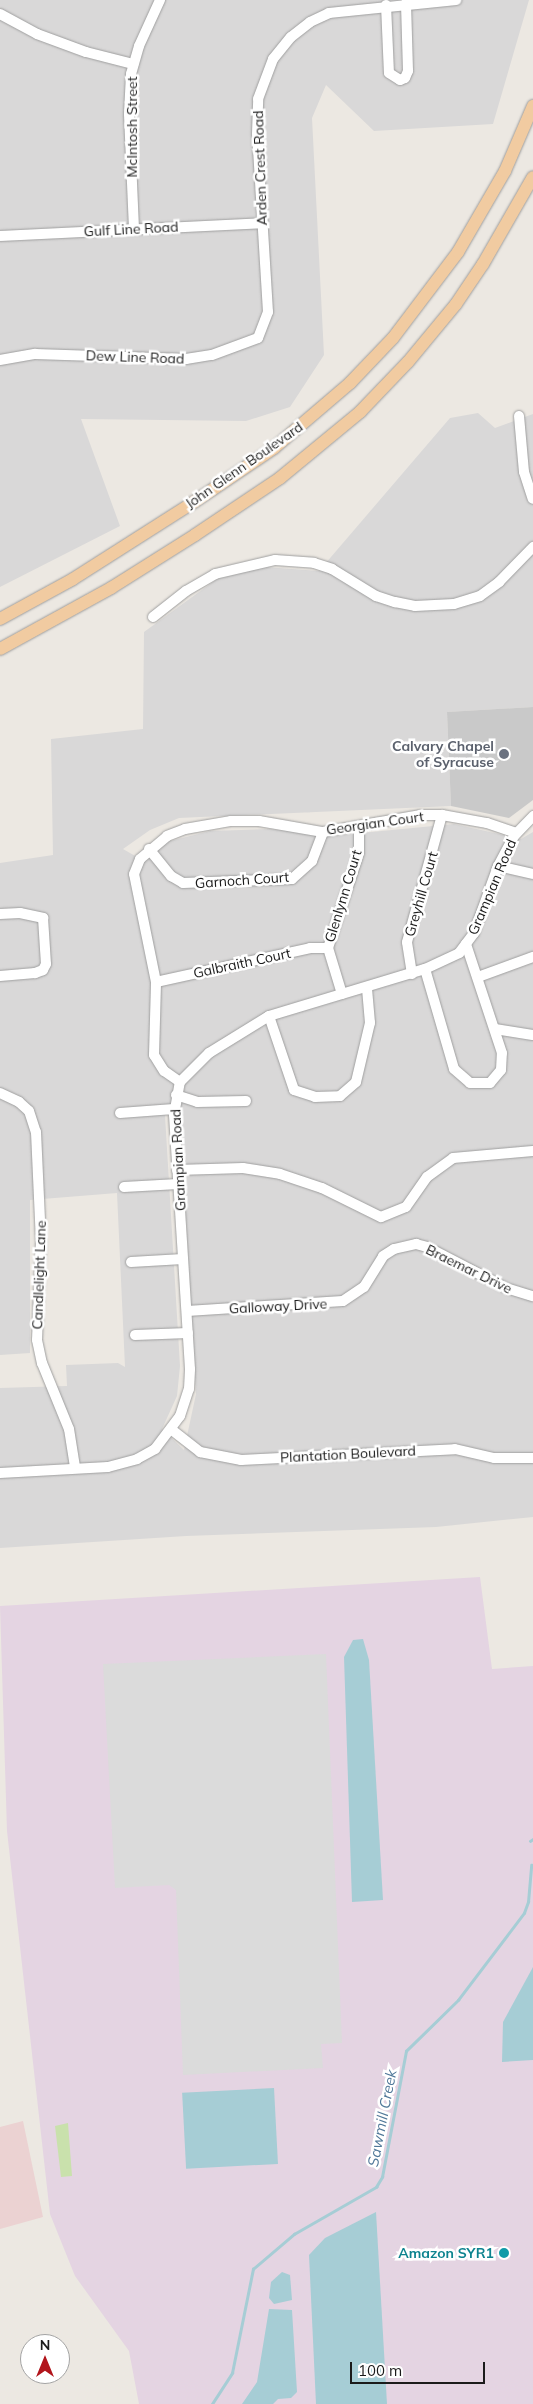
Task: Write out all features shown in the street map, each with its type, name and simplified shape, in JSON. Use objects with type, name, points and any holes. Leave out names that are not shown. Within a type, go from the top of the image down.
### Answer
[{"type":"main road","name":"John Glenn Boulevard","points":[[0,619],[73,579],[202,497],[274,448],[350,383],[393,338],[458,252],[492,196],[533,106]]},
{"type":"main road","name":"John Glenn Boulevard","points":[[0,649],[111,588],[195,536],[280,478],[360,412],[408,362],[456,304],[493,248],[533,177]]},
{"type":"street","name":"McIntosh Street","points":[[134,229],[129,114],[133,64],[160,0]]},
{"type":"street","name":"Arden Crest Road","points":[[264,330],[268,312],[262,223],[258,99],[273,59],[291,38],[310,22],[344,9],[456,0]]},
{"type":"street","points":[[386,5],[389,73],[400,80],[405,78],[408,71],[406,3]]},
{"type":"street","points":[[0,14],[45,37],[133,64]]},
{"type":"street","name":"Gulf Line Road","points":[[0,236],[262,223]]},
{"type":"street","name":"Dew Line Road","points":[[0,360],[35,354],[186,359],[212,355],[253,341],[264,330]]},
{"type":"street","points":[[519,416],[524,472],[533,499]]},
{"type":"street","points":[[153,617],[186,591],[215,574],[275,560],[314,563],[332,569],[376,596],[396,602],[415,606],[454,604],[480,596],[499,582],[533,547]]},
{"type":"street","name":"Georgian Court","points":[[180,1082],[164,1071],[154,1055],[156,982],[134,874],[135,866],[149,849],[167,836],[185,828],[231,821],[258,821],[324,832],[442,815],[487,823],[516,834]]},
{"type":"street","name":"Greyhill Court","points":[[412,974],[407,942],[442,815]]},
{"type":"street","name":"Grampian Road","points":[[0,1473],[108,1467],[137,1459],[155,1449],[172,1430],[185,1405],[189,1389],[188,1333],[174,1109],[180,1082],[209,1053],[270,1016],[447,962],[466,944],[474,933],[498,866],[516,834],[533,816]]},
{"type":"street","name":"Glenlynn Court","points":[[342,994],[328,948],[359,853],[359,826]]},
{"type":"street","name":"Garnoch Court","points":[[149,849],[170,876],[183,883],[292,879],[312,861],[324,832]]},
{"type":"street","points":[[498,866],[533,874]]},
{"type":"street","points":[[0,914],[20,913],[43,918],[46,964],[42,970],[34,973],[0,976]]},
{"type":"street","points":[[425,969],[457,1074],[470,1084],[490,1083],[501,1070],[502,1062],[494,1029],[466,944]]},
{"type":"street","name":"Galbraith Court","points":[[156,982],[310,948],[328,948]]},
{"type":"street","points":[[478,977],[533,957]]},
{"type":"street","points":[[270,1016],[294,1090],[316,1097],[340,1096],[356,1082],[370,1023],[367,987]]},
{"type":"street","points":[[494,1029],[533,1035]]},
{"type":"street","name":"Candlelight Lane","points":[[0,1093],[19,1102],[29,1111],[36,1132],[41,1241],[37,1340],[42,1363],[69,1429],[75,1468]]},
{"type":"street","points":[[176,1095],[197,1102],[246,1101]]},
{"type":"street","points":[[120,1114],[174,1109]]},
{"type":"street","points":[[177,1170],[262,1170],[322,1188],[381,1217],[393,1214],[413,1201],[427,1177],[453,1158],[533,1151]]},
{"type":"street","points":[[124,1188],[178,1184]]},
{"type":"street","name":"Braemar Drive","points":[[404,1246],[427,1247],[506,1288],[533,1296]]},
{"type":"street","name":"Galloway Drive","points":[[187,1311],[343,1301],[364,1286],[383,1256],[404,1246]]},
{"type":"street","points":[[131,1262],[183,1259]]},
{"type":"street","points":[[135,1335],[188,1333]]},
{"type":"street","name":"Plantation Boulevard","points":[[172,1430],[200,1452],[241,1460],[455,1449],[494,1458],[533,1458]]},
{"type":"shaded area","points":[[0,0],[529,0],[493,124],[374,131],[326,85],[312,118],[324,355],[290,407],[246,421],[81,419],[120,526],[0,587]]},
{"type":"shaded area","points":[[478,413],[495,428],[533,414],[533,707],[447,712],[451,806],[179,818],[150,830],[123,849],[144,861],[166,842],[210,831],[270,829],[330,836],[454,824],[521,839],[533,832],[533,1517],[436,1527],[186,1536],[0,1548],[0,1388],[67,1386],[66,1365],[118,1363],[125,1367],[117,1193],[30,1200],[30,1353],[0,1355],[0,863],[53,855],[51,739],[143,729],[144,632],[217,579],[265,567],[319,571],[450,418]],"holes":[[[180,1112],[196,1394],[184,1450],[162,1429],[177,1396],[180,1366],[165,1115]]]},
{"type":"shaded area","points":[[533,707],[533,800],[509,818],[451,806],[447,712]]},
{"type":"shaded area","points":[[480,1577],[492,1669],[533,1666],[533,2404],[139,2404],[129,2351],[75,2276],[50,2214],[7,1831],[0,1606]]},
{"type":"shaded area","points":[[326,1654],[342,2043],[321,2044],[323,2068],[183,2075],[176,1890],[169,1885],[115,1888],[103,1664]]},
{"type":"shaded area","points":[[23,2121],[43,2217],[0,2229],[0,2127]]},
{"type":"green space","points":[[68,2123],[72,2176],[61,2177],[55,2126]]},
{"type":"water","points":[[363,1639],[369,1660],[383,1900],[352,1902],[344,1657],[353,1640]]},
{"type":"water","points":[[533,1967],[533,2060],[502,2062],[503,2022]]},
{"type":"water","points":[[274,2088],[278,2164],[186,2169],[182,2093]]},
{"type":"water","points":[[376,2212],[387,2404],[316,2404],[309,2255],[325,2238]]},
{"type":"water","points":[[282,2272],[290,2275],[292,2300],[274,2304],[269,2298],[271,2282]]},
{"type":"water","points":[[269,2309],[292,2310],[297,2392],[291,2398],[278,2399],[273,2404],[242,2404],[257,2382]]},
{"type":"waterway","name":"Sawmill Creek","points":[[212,2404],[232,2373],[253,2269],[294,2234],[376,2187],[382,2177],[406,2051],[458,2000],[524,1913],[528,1902],[531,1865]]},
{"type":"place","name":"Calvary Chapel of Syracuse","points":[[504,754]]},
{"type":"place","name":"Amazon SYR1","points":[[504,2253]]}]
